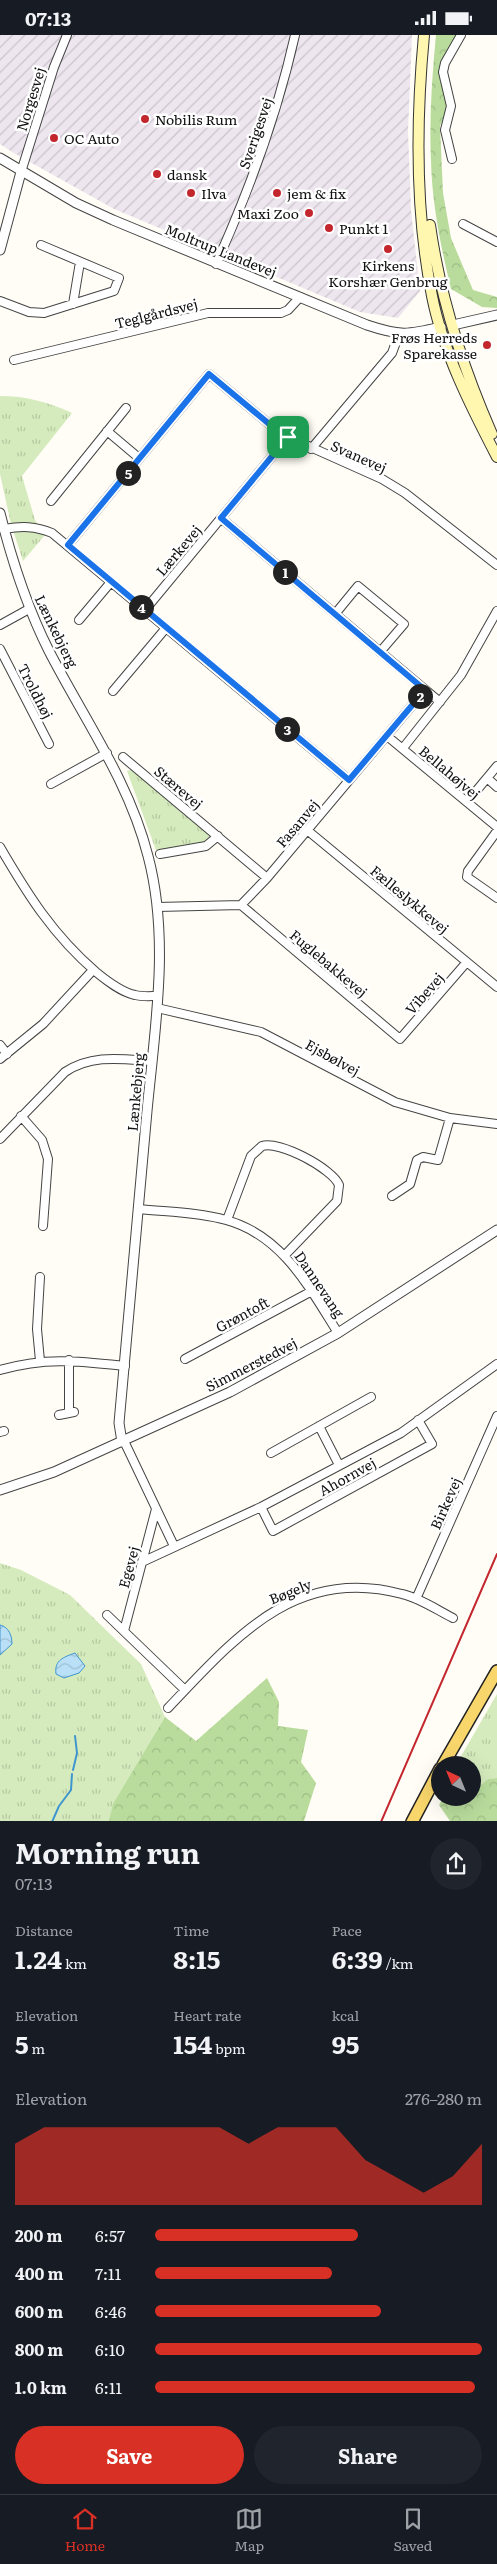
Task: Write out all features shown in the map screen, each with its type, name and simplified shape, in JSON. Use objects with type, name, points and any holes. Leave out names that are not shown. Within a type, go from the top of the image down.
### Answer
[{"type":"main road","points":[[424,35],[420,99],[419,177],[432,297],[456,369],[497,457]]},
{"type":"main road","points":[[420,153],[431,231],[441,282],[476,397],[497,445]]},
{"type":"main road","points":[[428,261],[442,312],[453,325]]},
{"type":"main road","points":[[441,327],[453,325]]},
{"type":"main road","points":[[441,327],[450,339],[464,376],[476,397]]},
{"type":"main road","points":[[448,1756],[497,1671]]},
{"type":"main road","points":[[412,1821],[431,1786]]},
{"type":"street","name":"Norgesvej","points":[[21,172],[66,35]]},
{"type":"street","name":"Sverigesvej","points":[[216,264],[238,215],[264,147],[280,96],[295,35]]},
{"type":"street","points":[[452,159],[445,131],[451,106],[443,71],[445,63],[461,35]]},
{"type":"street","name":"Moltrup Landevej","points":[[0,158],[21,172],[112,220],[367,325],[400,334],[414,334],[441,327]]},
{"type":"street","points":[[0,250],[21,172]]},
{"type":"street","points":[[463,224],[497,242]]},
{"type":"street","points":[[0,301],[29,312],[44,313],[114,291],[119,278],[41,245]]},
{"type":"street","points":[[73,304],[80,262]]},
{"type":"street","name":"Teglgårdsvej","points":[[14,361],[208,313],[281,313],[288,310],[300,297]]},
{"type":"street","points":[[453,325],[497,315]]},
{"type":"street","points":[[311,449],[392,353],[400,334]]},
{"type":"street","name":"Svanevej","points":[[139,458],[209,374],[274,428],[288,437],[311,449],[382,479],[405,493],[497,565]]},
{"type":"street","points":[[51,501],[126,408]]},
{"type":"street","points":[[68,545],[139,458],[108,431]]},
{"type":"street","name":"Lærkevej","points":[[144,609],[288,437]]},
{"type":"street","name":"Lænkebjerg","points":[[0,513],[14,568],[30,609],[50,652],[107,753],[126,793],[148,856],[157,907],[158,996],[119,1423],[123,1441]]},
{"type":"street","points":[[221,518],[440,702]]},
{"type":"street","points":[[4,529],[22,526],[38,527],[52,533],[349,780]]},
{"type":"street","points":[[79,620],[111,582]]},
{"type":"street","points":[[335,614],[358,586],[404,624],[380,652]]},
{"type":"street","points":[[0,625],[30,609]]},
{"type":"street","points":[[402,748],[461,675],[497,611]]},
{"type":"street","points":[[113,691],[166,627]]},
{"type":"street","name":"Troldhøj","points":[[0,649],[49,744]]},
{"type":"street","name":"Fasanvej","points":[[241,905],[267,878],[425,690]]},
{"type":"street","name":"Bellahøjvej","points":[[387,736],[497,827]]},
{"type":"street","points":[[51,784],[107,753]]},
{"type":"street","name":"Stærevej","points":[[123,757],[267,878]]},
{"type":"street","points":[[467,802],[497,766]]},
{"type":"street","points":[[487,778],[497,787]]},
{"type":"street","name":"Fælleslykkevej","points":[[307,830],[497,987]]},
{"type":"street","points":[[497,831],[468,871],[467,877],[497,898]]},
{"type":"street","points":[[160,854],[206,846],[218,836]]},
{"type":"street","points":[[0,847],[36,907],[60,938],[93,969],[128,992],[135,995],[158,996]]},
{"type":"street","points":[[157,907],[241,905]]},
{"type":"street","name":"Fuglebakkevej","points":[[241,905],[400,1039]]},
{"type":"street","name":"Vibevej","points":[[400,1039],[466,963]]},
{"type":"street","points":[[0,1059],[43,1024],[93,969]]},
{"type":"street","name":"Ejsbølvej","points":[[157,1008],[261,1032],[373,1093],[419,1111],[450,1118],[497,1124]]},
{"type":"street","points":[[0,1045],[7,1054]]},
{"type":"street","points":[[0,1139],[66,1072],[86,1061],[103,1058],[152,1061]]},
{"type":"street","points":[[21,1116],[42,1140],[48,1159],[43,1226]]},
{"type":"street","points":[[392,1196],[410,1184],[417,1159],[423,1157],[438,1160],[450,1118]]},
{"type":"street","points":[[227,1220],[251,1156],[262,1146],[277,1145],[329,1171],[339,1185],[337,1201],[285,1255]]},
{"type":"street","name":"Dannevang","points":[[139,1209],[227,1220],[263,1238],[285,1255],[312,1291],[338,1333]]},
{"type":"street","name":"Simmerstedvej","points":[[0,1490],[54,1472],[230,1392],[338,1333],[496,1232]]},
{"type":"street","points":[[40,1277],[37,1329],[40,1361]]},
{"type":"street","name":"Grøntoft","points":[[185,1359],[312,1291]]},
{"type":"street","points":[[0,1371],[40,1361],[69,1360],[125,1366]]},
{"type":"street","points":[[59,1415],[72,1413],[69,1360]]},
{"type":"street","name":"Ahornvej","points":[[142,1562],[260,1507],[400,1433],[497,1364]]},
{"type":"street","points":[[272,1453],[371,1397]]},
{"type":"street","name":"Birkevej","points":[[416,1599],[497,1416]]},
{"type":"street","name":"Ahornvej","points":[[260,1507],[274,1531],[432,1444],[418,1419]]},
{"type":"street","name":"Ahornvej","points":[[319,1426],[340,1465]]},
{"type":"street","points":[[123,1441],[174,1546]]},
{"type":"street","name":"Egevej","points":[[124,1631],[156,1509]]},
{"type":"street","name":"Bøgely","points":[[168,1708],[250,1626],[282,1605],[306,1595],[333,1589],[369,1588],[403,1594],[454,1618]]},
{"type":"street","points":[[107,1615],[185,1690]]},
{"type":"shaded area","points":[[0,35],[412,35],[408,131],[411,210],[420,291],[398,318],[360,312],[114,209],[12,152],[0,144]]},
{"type":"green space","points":[[436,35],[457,35],[441,77],[448,109],[440,126],[443,193],[451,238],[473,290],[497,297],[497,308],[482,307],[451,289],[447,273],[433,193],[430,145]]},
{"type":"green space","points":[[0,396],[37,400],[72,413],[22,476],[35,520],[45,535],[23,561],[11,524],[0,474]]},
{"type":"green space","points":[[133,769],[212,835],[205,843],[157,853],[127,771]]},
{"type":"green space","points":[[0,1563],[21,1570],[70,1595],[141,1664],[165,1717],[114,1804],[109,1821],[0,1821]]},
{"type":"green space","points":[[267,1678],[279,1702],[278,1726],[308,1730],[301,1762],[316,1783],[304,1821],[109,1821],[113,1804],[165,1717],[196,1741]]},
{"type":"green space","points":[[497,1694],[497,1778],[488,1779],[481,1785],[481,1756],[461,1756]]},
{"type":"green space","points":[[497,1778],[497,1821],[450,1821],[440,1806],[481,1806],[481,1785],[488,1779]]},
{"type":"water","points":[[0,1625],[9,1632],[12,1644],[0,1655]]},
{"type":"water","points":[[75,1653],[85,1666],[79,1673],[64,1678],[56,1674],[58,1662]]},
{"type":"waterway","points":[[73,1770],[77,1753],[75,1736]]},
{"type":"waterway","points":[[52,1821],[59,1806],[71,1790],[72,1774]]},
{"type":"railway","points":[[381,1821],[497,1554]]},
{"type":"place","name":"Nobilis Rum","points":[[145,119]]},
{"type":"place","name":"OC Auto","points":[[54,138]]},
{"type":"place","name":"dansk","points":[[157,174]]},
{"type":"place","name":"Ilva","points":[[191,193]]},
{"type":"place","name":"jem & fix","points":[[277,193]]},
{"type":"place","name":"Maxi Zoo","points":[[309,213]]},
{"type":"place","name":"Punkt 1","points":[[329,228]]},
{"type":"place","name":"Kirkens Korshær Genbrug","points":[[388,249]]},
{"type":"place","name":"Frøs Herreds Sparekasse","points":[[487,345]]},
{"type":"route","points":[[209,374],[274,428],[288,437],[221,518],[425,690],[349,780],[68,545],[209,374]]}]
